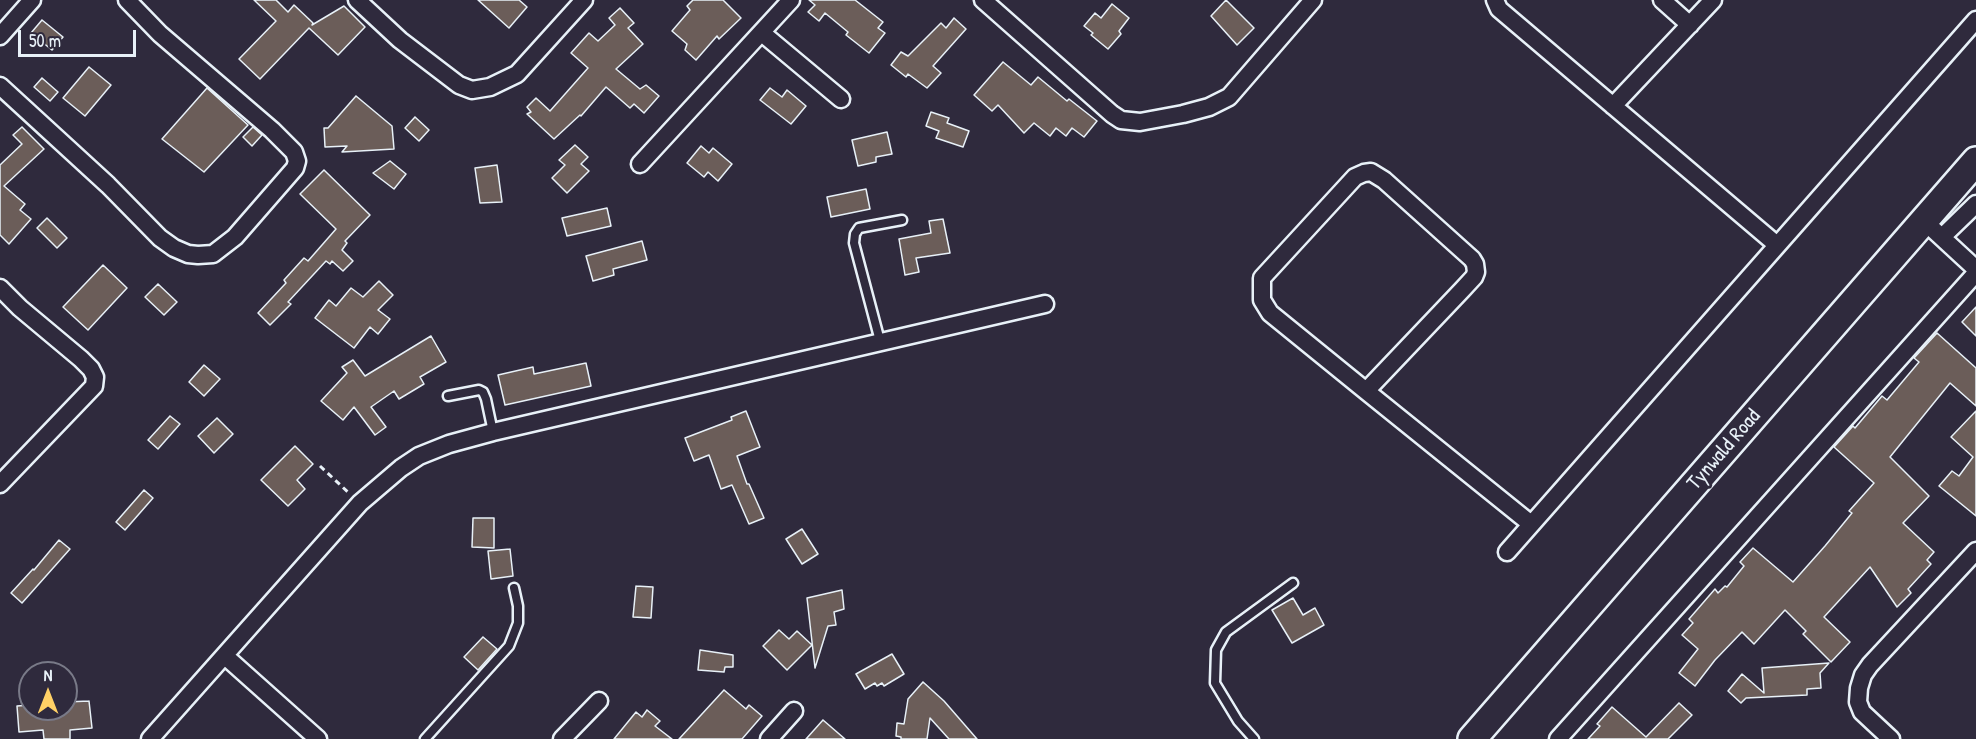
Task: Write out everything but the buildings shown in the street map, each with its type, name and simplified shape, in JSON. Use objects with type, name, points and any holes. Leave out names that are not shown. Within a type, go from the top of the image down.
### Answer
[{"type":"main road","name":"Tynwald Road","points":[[1472,739],[1933,229],[1976,161]]},
{"type":"street","points":[[0,36],[32,0]]},
{"type":"street","points":[[0,87],[108,185],[160,238],[188,254],[213,254],[235,237],[295,168],[297,161],[294,152],[272,130],[160,34],[127,0]]},
{"type":"street","points":[[357,0],[400,40],[459,85],[471,90],[490,87],[517,74],[584,0]]},
{"type":"street","points":[[640,164],[791,0]]},
{"type":"street","points":[[983,0],[1112,114],[1121,120],[1140,122],[1192,112],[1209,107],[1228,97],[1313,0]]},
{"type":"street","points":[[1495,0],[1499,9],[1777,245]]},
{"type":"street","points":[[1662,0],[1690,25]]},
{"type":"street","points":[[1613,105],[1713,0]]},
{"type":"street","points":[[1507,552],[1976,20]]},
{"type":"street","points":[[762,33],[841,99]]},
{"type":"street","points":[[1366,392],[1474,277],[1476,272],[1472,259],[1384,180],[1371,172],[1364,172],[1355,177],[1262,278],[1262,300],[1270,313],[1366,392],[1531,524]]},
{"type":"street","points":[[1558,739],[1976,271],[1933,229],[1976,204]]},
{"type":"street","points":[[0,288],[20,308],[81,359],[95,377],[94,386],[0,484]]},
{"type":"street","points":[[150,739],[360,503],[401,468],[419,456],[448,444],[493,432],[1045,304]]},
{"type":"street","points":[[1891,739],[1862,712],[1858,702],[1863,675],[1870,665],[1973,562]]},
{"type":"street","points":[[225,656],[318,739]]},
{"type":"street","points":[[561,739],[599,701]]},
{"type":"street","points":[[769,739],[794,711]]},
{"type":"lane","points":[[880,341],[854,243],[855,234],[859,228],[902,220]]},
{"type":"lane","points":[[448,396],[479,390],[483,392],[493,432]]},
{"type":"lane","points":[[1254,739],[1238,722],[1215,683],[1216,650],[1226,632],[1293,584]]},
{"type":"lane","points":[[425,739],[509,646],[518,623],[518,606],[514,588]]},
{"type":"path","points":[[320,466],[360,503]]}]
